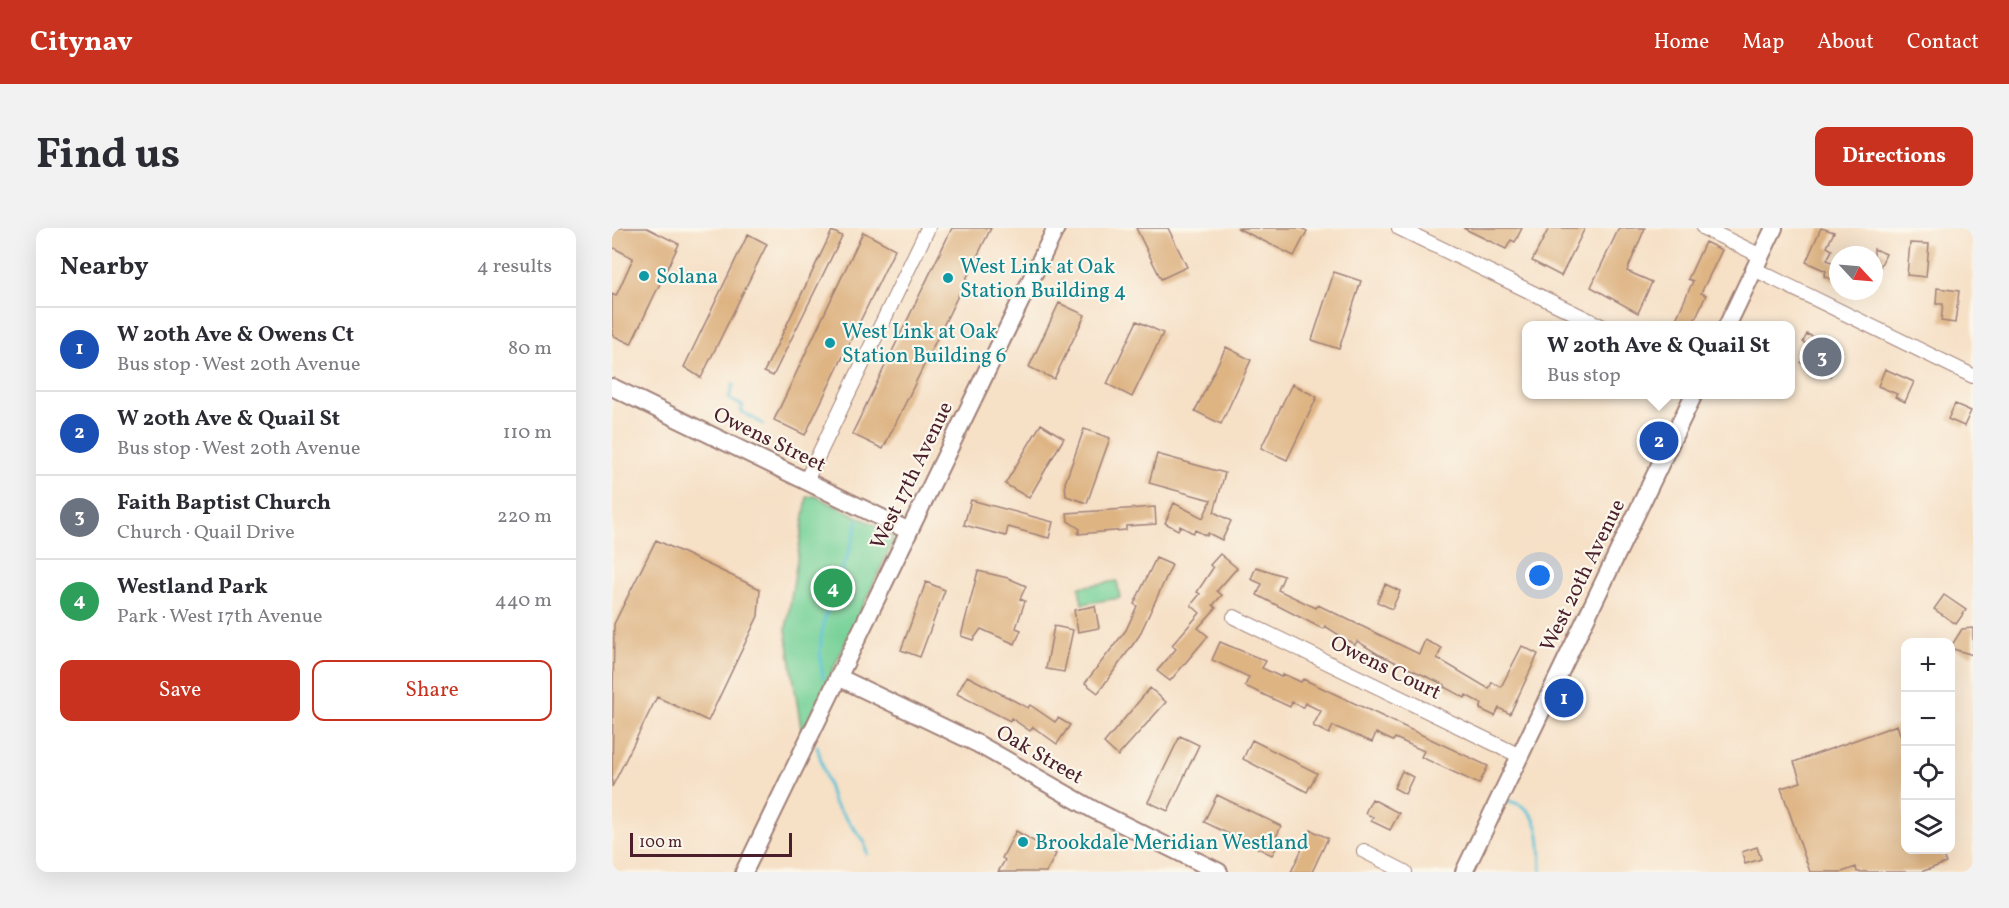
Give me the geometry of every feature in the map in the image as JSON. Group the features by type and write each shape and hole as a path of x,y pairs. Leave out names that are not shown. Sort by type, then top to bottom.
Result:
{"street":[{"path":"806,481 928,228"},
{"name":"West 17th Avenue","path":"744,872 1056,228"},
{"path":"1399,228 1415,231 1591,321"},
{"path":"1704,228 1757,262 1973,376"},
{"path":"1729,321 1774,228"},
{"name":"Owens Street","path":"612,387 909,531"},
{"name":"West 20th Avenue","path":"1464,872 1692,399"},
{"name":"Owens Court","path":"1234,617 1520,756"},
{"name":"Oak Street","path":"838,677 962,736 1109,818 1219,872"},
{"path":"1364,851 1405,872"}],"green space":[{"path":"815,496 890,532 894,540 802,735 786,630 807,497"},
{"path":"1117,581 1120,598 1082,604 1079,587"}],"building":[{"name":"Solana","path":"612,228 647,228 679,244 631,344 612,335 612,294 616,296 633,258 612,247"},
{"path":"952,228 991,228 883,449 852,434"},
{"path":"1136,228 1168,228 1187,267 1161,279"},
{"path":"1237,228 1301,228 1307,231 1294,256"},
{"path":"1463,228 1522,228 1515,242 1511,240 1506,249"},
{"path":"1549,228 1585,228 1561,276 1532,261"},
{"path":"1619,228 1645,228 1627,271 1652,282 1638,313 1591,287"},
{"path":"1821,228 1834,232 1827,247 1829,248 1827,260 1829,261 1829,278 1824,276 1826,271 1806,262"},
{"path":"832,231 842,236 773,376 764,372"},
{"name":"West Link at Oak Station Building 6","path":"863,232 895,249 805,435 774,420"},
{"path":"748,234 767,244 701,378 684,367"},
{"path":"1705,242 1722,250 1701,293 1706,295 1694,321 1675,321 1693,281 1688,279"},
{"path":"1910,243 1929,244 1926,277 1907,275"},
{"path":"1334,272 1361,281 1339,349 1312,340"},
{"path":"1937,288 1959,291 1955,323 1941,321 1943,304 1936,304"},
{"path":"1059,303 1085,315 1054,379 1029,367"},
{"path":"1137,321 1163,333 1132,397 1107,384"},
{"path":"1807,334 1842,351 1830,376 1801,363 1810,345 1803,342"},
{"path":"1226,347 1251,360 1221,424 1195,411"},
{"path":"1885,369 1914,382 1905,402 1895,397 1897,394 1878,386"},
{"path":"1292,384 1317,397 1287,460 1261,448"},
{"path":"1955,404 1971,411 1964,426 1948,419"},
{"path":"1041,424 1064,438 1029,498 1005,484"},
{"path":"1084,429 1110,438 1087,503 1066,496 1065,483"},
{"path":"1157,454 1225,473 1214,512 1231,521 1222,540 1208,533 1207,536 1195,530 1193,533 1180,526 1178,530 1165,523 1174,503 1203,518 1211,500 1149,483"},
{"path":"971,500 1053,522 1049,538 1008,527 1006,536 964,525"},
{"path":"1155,507 1156,524 1126,526 1126,530 1078,534 1080,529 1068,521 1067,513"},
{"path":"656,540 760,589 758,616 708,721 657,697 612,787 614,624"},
{"path":"1220,554 1237,568 1217,591 1222,595 1213,605 1216,608 1198,628 1208,636 1170,681 1157,671 1176,649 1172,645 1200,613 1191,605 1200,594 1197,592 1213,568 1210,565"},
{"path":"1156,558 1172,565 1139,636 1098,693 1085,683 1126,630 1137,606 1134,604"},
{"path":"1256,567 1284,576 1278,590 1316,608 1318,605 1419,654 1425,640 1442,648 1437,658 1489,689 1492,682 1501,687 1522,646 1538,654 1510,714 1499,708 1495,716 1480,709 1482,704 1466,695 1465,698 1444,687 1445,685 1378,654 1357,641 1355,645 1325,626 1323,629 1257,595 1262,584 1251,579"},
{"path":"978,571 1008,578 1026,586 1020,599 1025,601 1016,628 1021,630 1015,644 981,629 973,640 961,636"},
{"path":"926,582 945,590 920,657 901,650"},
{"path":"1385,584 1400,591 1392,609 1377,602"},
{"path":"1944,595 1966,610 1956,624 1934,609"},
{"path":"1095,606 1099,628 1078,632 1074,610"},
{"path":"1054,626 1073,630 1064,672 1046,669"},
{"path":"1973,628 1973,655 1955,650 1955,640 1962,629"},
{"path":"1220,642 1266,661 1262,668 1281,677 1283,674 1301,682 1303,679 1488,766 1479,784 1421,757 1424,751 1395,738 1393,741 1376,733 1372,742 1333,726 1329,734 1313,726 1321,711 1305,703 1303,707 1292,702 1290,707 1245,686 1249,677 1212,660"},
{"path":"967,676 1028,708 1030,705 1055,722 1058,718 1070,725 1057,744 1033,727 1030,731 1011,718 1010,721 957,694"},
{"path":"1150,688 1166,702 1118,756 1104,743"},
{"path":"1897,725 1901,737 1901,854 1943,854 1946,863 1921,872 1857,872 1856,867 1842,872 1810,872 1781,788 1801,782 1794,762"},
{"path":"1180,736 1199,745 1168,811 1148,802"},
{"path":"1252,740 1317,773 1307,792 1243,759"},
{"path":"1402,771 1413,777 1405,794 1394,788"},
{"path":"1217,795 1281,826 1273,844 1277,846 1272,855 1204,822"},
{"path":"1372,799 1399,813 1390,830 1371,821 1373,817 1365,813"},
{"path":"1311,830 1328,838 1312,872 1291,872"},
{"name":"Brookdale Meridian Westland","path":"1016,831 1056,854 1046,872 998,872 1005,860 1002,858"},
{"path":"1757,847 1761,859 1745,864 1742,852"}],"waterway":[{"path":"733,385 729,399 743,406 741,411 763,424"},
{"path":"823,677 820,656 825,616 858,520"},
{"path":"817,746 833,802 864,841 867,854"},
{"path":"1509,801 1520,805 1529,812 1534,820 1540,839 1541,872"}],"place":[{"name":"Solana","path":"644,276"},
{"name":"West Link at Oak Station Building 4","path":"948,278"},
{"name":"West Link at Oak Station Building 6","path":"830,343"},
{"name":"Faith Baptist Church","path":"1822,357"},
{"name":"W 20th Ave & Quail St","path":"1659,441"},
{"name":"Westland Park","path":"833,588"},
{"name":"W 20th Ave & Owens Ct","path":"1564,698"},
{"name":"Brookdale Meridian Westland","path":"1023,842"}]}
